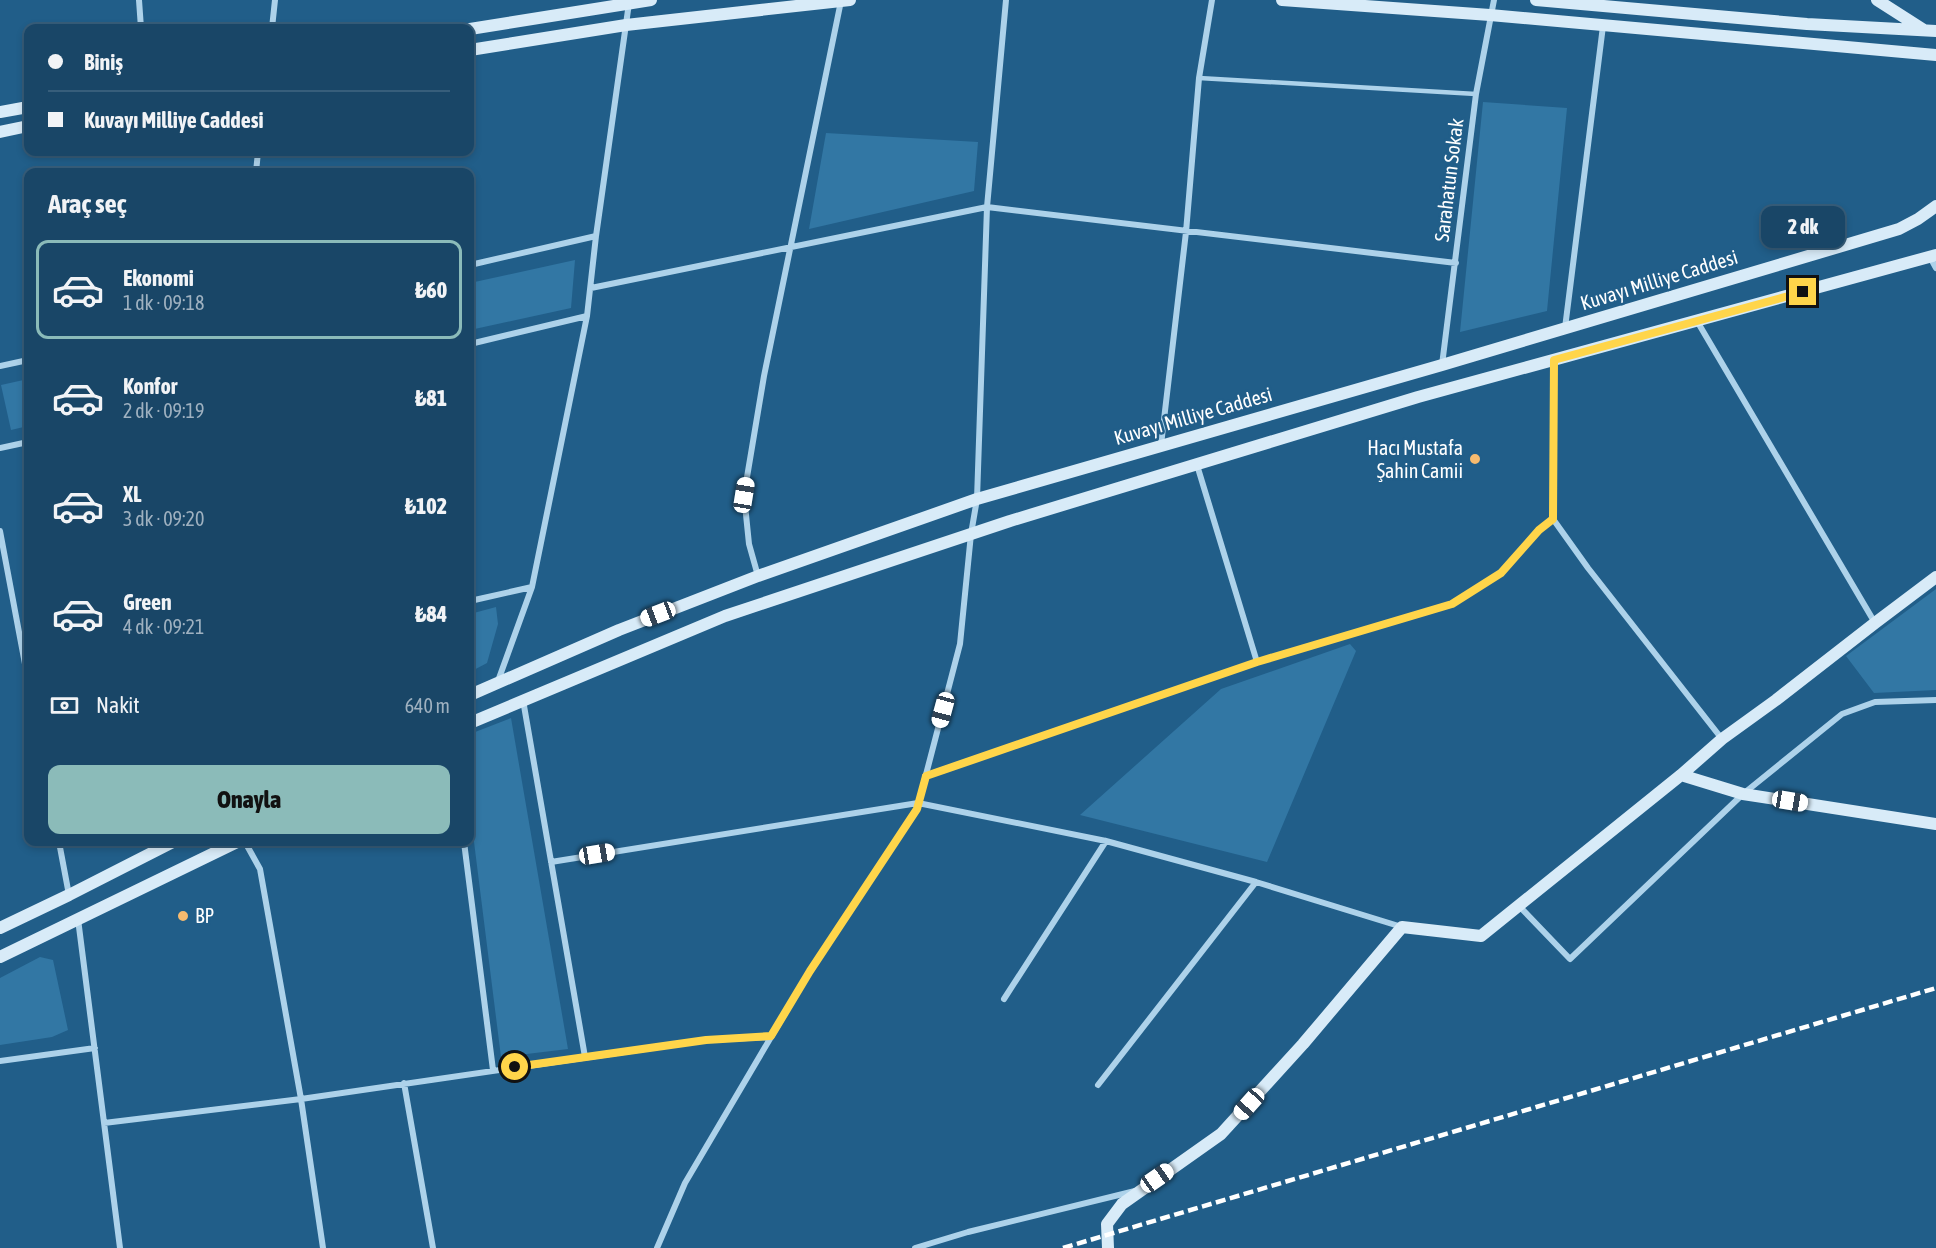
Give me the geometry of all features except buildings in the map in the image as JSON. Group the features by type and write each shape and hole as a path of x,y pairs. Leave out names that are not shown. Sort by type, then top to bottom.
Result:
{"main road":[{"path":"474,28 630,1 651,0"},
{"path":"474,49 626,25 845,0"},
{"path":"1282,0 1490,15 1936,55"},
{"path":"1536,0 1933,34"},
{"path":"1877,0 1933,34"},
{"path":"0,112 24,108"},
{"path":"0,132 24,127"},
{"name":"Kuvayı Milliye Caddesi","path":"474,693 619,630 758,576 977,499 1442,365 1899,229 1936,206"},
{"path":"474,721 725,616 971,534 1418,397 1697,320 1934,260"},
{"path":"1108,1248 1107,1224 1122,1204 1221,1134 1303,1044 1402,927 1482,936 1681,775 1722,739 1936,577"},
{"path":"1681,775 1743,794 1936,824"},
{"path":"0,928 165,846"},
{"path":"0,957 229,846"}],"street":[{"path":"138,0 141,24"},
{"path":"272,24 275,0"},
{"path":"758,576 749,544 744,495 764,376 845,0"},
{"path":"657,1248 685,1183 771,1036 810,971 917,809 960,644 971,534 977,499 987,207 1006,0"},
{"path":"1161,446 1186,232 1199,78 1212,0"},
{"name":"Sarahatun Sokak","path":"1442,365 1476,94 1494,0"},
{"path":"497,683 532,587 587,316 596,236 630,1"},
{"path":"1565,328 1603,26"},
{"path":"591,288 987,207 1456,263"},
{"path":"474,264 596,236"},
{"path":"474,343 587,316"},
{"path":"1697,320 1875,623"},
{"path":"1554,360 1553,519 1588,568 1722,739"},
{"path":"0,366 24,361"},
{"path":"0,448 24,443"},
{"path":"1197,464 1257,662"},
{"path":"926,776 1257,662 1452,604 1501,573 1539,530 1553,519"},
{"path":"0,531 24,659"},
{"path":"474,601 532,587"},
{"path":"523,700 585,1057"},
{"path":"1519,906 1570,959 1743,794 1842,714 1875,702 1936,700"},
{"path":"551,862 918,803 1106,841 1256,882 1402,927"},
{"path":"1004,999 1106,841"},
{"path":"60,846 69,895"},
{"path":"247,846 260,868 301,1099 323,1248"},
{"path":"465,846 493,1070"},
{"path":"1098,1085 1256,882"},
{"path":"78,919 120,1248"},
{"path":"104,1123 301,1099 706,1040 771,1036"},
{"path":"0,1061 95,1048"},
{"path":"404,1083 433,1248"},
{"path":"915,1248 968,1232 1142,1189"}],"lane":[{"path":"1199,78 1476,94"}],"shaded area":[{"path":"1483,102 1567,108 1547,311 1460,332"},
{"path":"826,133 978,142 974,191 809,229"},
{"path":"575,260 571,308 474,329 474,282"},
{"path":"24,380 24,427 11,430 1,385"},
{"path":"1936,589 1936,690 1874,693 1846,656"},
{"path":"496,607 498,624 487,663 474,670 474,613"},
{"path":"1350,644 1356,651 1267,862 1080,815 1221,689"},
{"path":"511,718 568,1049 501,1057 474,842 474,732"},
{"path":"40,957 53,960 68,1030 52,1037 0,1045 0,978"}],"railway":[{"path":"1063,1248 1936,988"}],"place":[{"name":"Hacı Mustafa Şahin Camii","path":"1475,459"},
{"name":"BP","path":"183,916"}],"route":[{"path":"515,1067 706,1040 771,1036 810,971 917,809 926,776 1257,662 1452,604 1501,573 1539,530 1553,519 1554,360 1803,292"}]}
